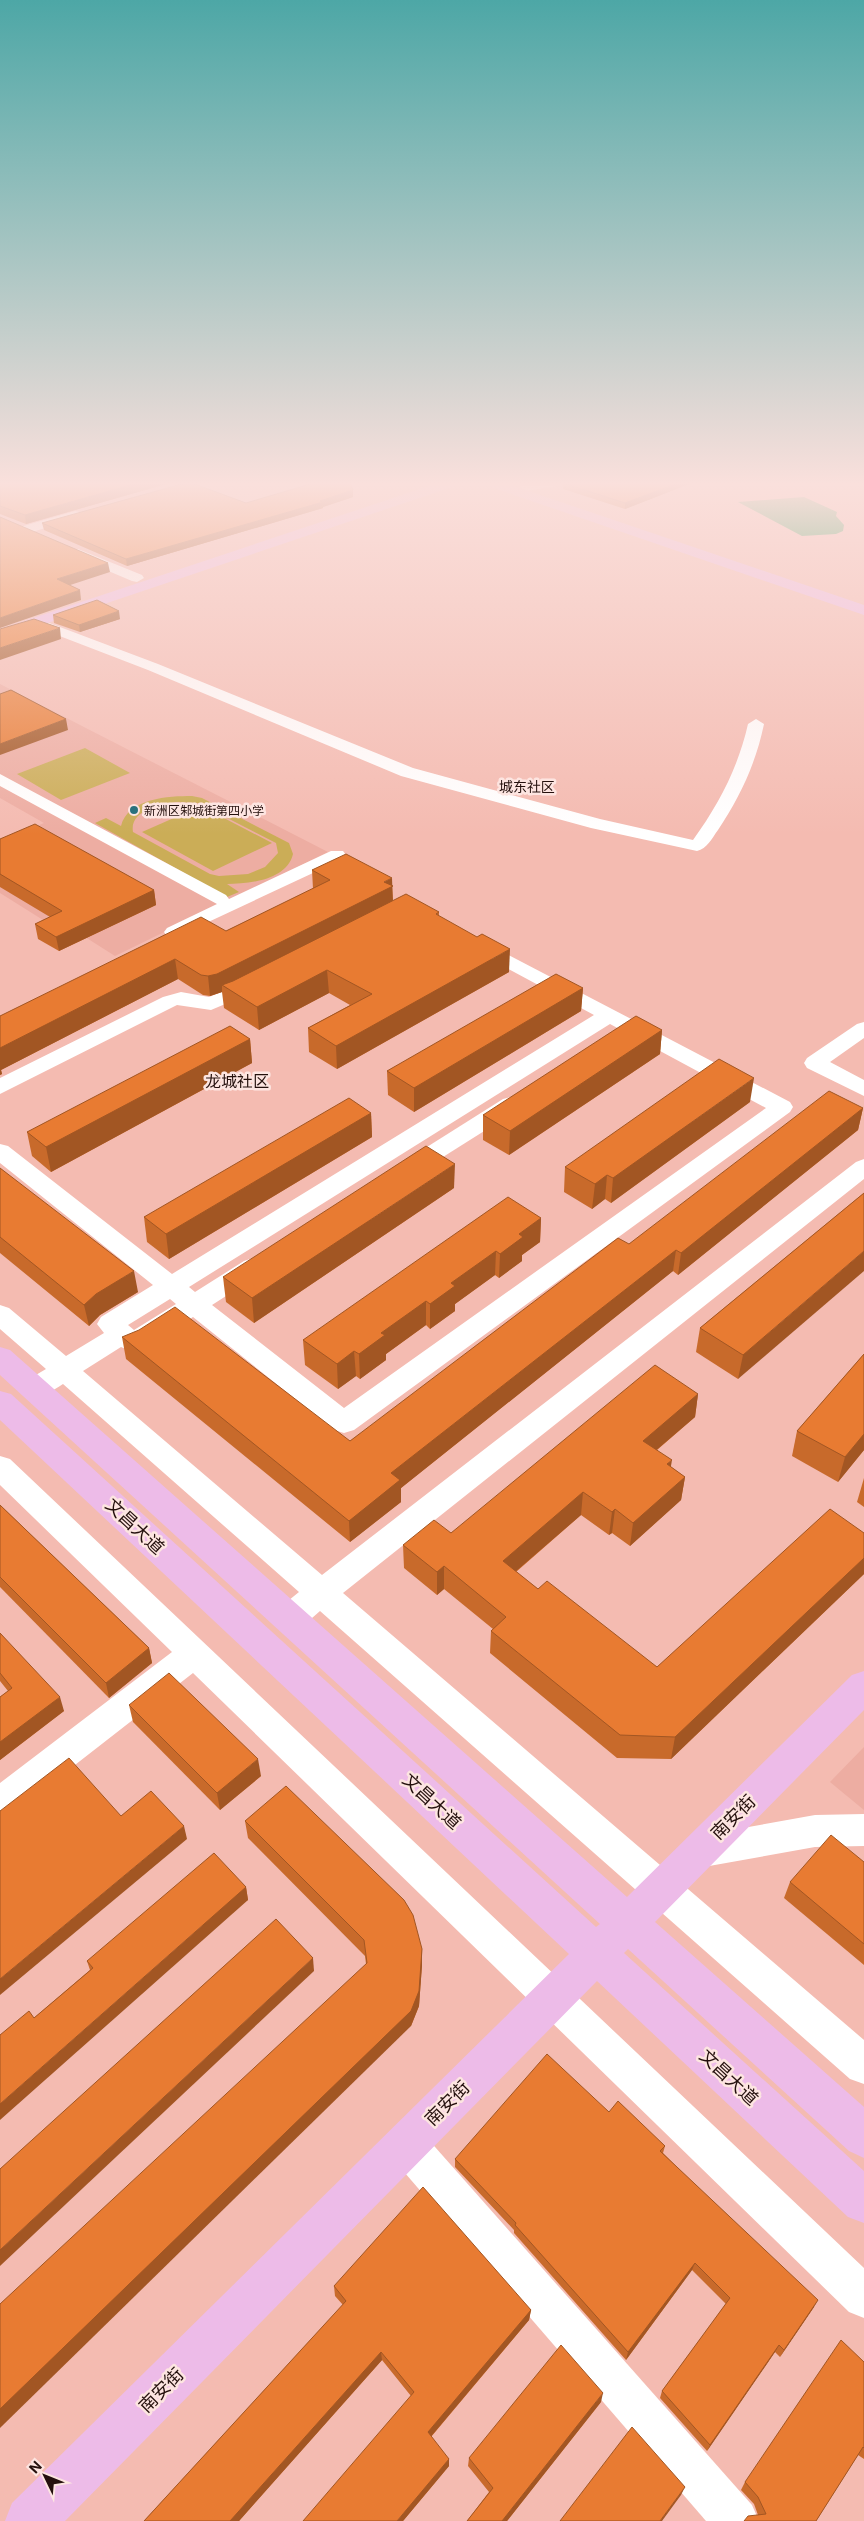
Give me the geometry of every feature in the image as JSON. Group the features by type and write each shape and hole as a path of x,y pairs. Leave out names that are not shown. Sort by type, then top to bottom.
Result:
{"main road":[{"path":"0,624 73,600"},
{"path":"0,634 103,600"},
{"path":"834,600 864,610"},
{"path":"0,1358 864,2136"},
{"name":"文昌大道","path":"0,1402 864,2201"},
{"name":"南安街","path":"30,2521 864,1686"}],"street":[{"path":"36,622 153,666 407,772 597,824 697,846 716,822 740,781 752,748 756,724"},
{"path":"0,779 220,898"},
{"path":"158,940 337,855"},
{"path":"0,1151 344,1423 782,1107 456,934"},
{"path":"0,1087 170,1001 181,998 211,1004 226,999 269,977"},
{"path":"270,1256 133,1343 110,1324 609,1015"},
{"path":"607,1043 632,1027"},
{"path":"864,1028 815,1063 864,1088"},
{"path":"388,1182 531,1091"},
{"path":"289,1618 864,1167"},
{"path":"0,1314 864,2065"},
{"path":"34,1389 122,1334"},
{"path":"0,1467 864,2297"},
{"path":"0,1803 194,1654"},
{"path":"698,1852 815,1831 864,1830"},
{"path":"406,2144 736,2521"}],"shaded area":[{"name":"新洲区邾城街第四小学","path":"0,684 328,852 115,956 52,916 43,920 0,893 0,842 44,823 0,798"},
{"path":"85,748 130,773 61,800 17,774"},
{"path":"183,796 202,798 289,843 293,854 289,863 283,870 266,879 227,884 239,892 227,897 95,823 106,818 121,826 125,817 140,804 150,800","holes":["177,802 198,803 276,843 278,853 265,867 248,874 219,876 210,874 133,832 133,824 141,813 163,804"]},
{"path":"201,806 272,843 213,871 142,832"},
{"path":"864,1747 864,1810 830,1782"}],"building":[{"path":"0,600 52,600 0,618"},
{"path":"97,600 119,611 79,625 53,615"},
{"path":"34,619 60,628 0,648 0,629"},
{"path":"11,690 66,719 0,744 0,694"},
{"path":"35,824 154,890 56,937 35,924 62,911 0,874 0,839"},
{"path":"346,854 392,878 384,882 393,886 217,974 201,975 175,959 0,1048 0,1016 201,917 226,931 330,880 312,870"},
{"path":"406,894 439,912 436,914 477,937 482,934 510,949 336,1046 308,1028 372,994 327,970 257,1007 222,985 233,981"},
{"path":"556,974 583,988 414,1088 387,1071"},
{"path":"636,1016 662,1030 510,1131 483,1115"},
{"path":"230,1026 250,1039 46,1147 27,1132"},
{"path":"719,1059 754,1078 613,1178 607,1175 595,1184 565,1167"},
{"path":"829,1091 863,1108 681,1253 676,1250 391,1473 400,1480 349,1521 122,1337 139,1330 175,1307 350,1441 618,1238 629,1244"},
{"path":"349,1098 371,1113 166,1234 144,1217"},
{"path":"426,1146 455,1164 252,1298 223,1277"},
{"path":"0,1168 134,1271 96,1294 84,1305 0,1237"},
{"path":"864,1193 864,1251 743,1355 700,1328"},
{"path":"508,1197 541,1218 519,1234 523,1237 500,1254 496,1251 451,1283 455,1286 430,1304 426,1301 381,1333 385,1335 359,1354 354,1351 337,1364 303,1340"},
{"path":"864,1354 864,1434 845,1457 797,1431"},
{"path":"655,1365 698,1394 643,1441 672,1460 667,1464 685,1477 633,1523 615,1509 612,1512 583,1492 503,1561 538,1589 547,1581 657,1667 830,1509 864,1533 864,1558 675,1737 620,1735 491,1631 506,1617 444,1566 437,1572 403,1545 434,1520 451,1533"},
{"path":"0,1505 149,1648 106,1683 0,1577"},
{"path":"0,1633 60,1697 0,1742 0,1697 12,1688 0,1673"},
{"path":"169,1673 258,1759 217,1793 129,1705"},
{"path":"69,1758 121,1816 151,1791 184,1826 0,1979 0,1811"},
{"path":"286,1786 404,1900 413,1915 422,1949 419,1991 411,2011 0,2409 0,2304 367,1963 364,1940 245,1821"},
{"path":"831,1835 864,1862 864,1944 790,1882"},
{"path":"214,1853 246,1887 0,2104 0,2035 29,2011 34,2018 93,1968 87,1961"},
{"path":"276,1919 313,1958 0,2250 0,2169"},
{"path":"547,2054 609,2112 618,2101 665,2146 660,2151 818,2300 784,2350 779,2345 710,2445 662,2391 730,2298 695,2263 628,2352 515,2225 516,2223 455,2159"},
{"path":"423,2187 531,2310 428,2432 449,2459 397,2521 303,2521 414,2392 381,2352 230,2521 144,2521 346,2301 334,2286"},
{"path":"841,2340 864,2362 864,2448 816,2521 744,2521 748,2516 766,2514 758,2497 745,2482"},
{"path":"561,2345 603,2393 502,2521 467,2521 493,2488 469,2458"},
{"path":"632,2427 685,2487 660,2521 560,2521"}],"place":[{"name":"新洲区邾城街第四小学","path":"134,810"}],"district":[{"name":"城东社区","path":"527,786"},
{"name":"龙城社区","path":"237,1081"}]}
